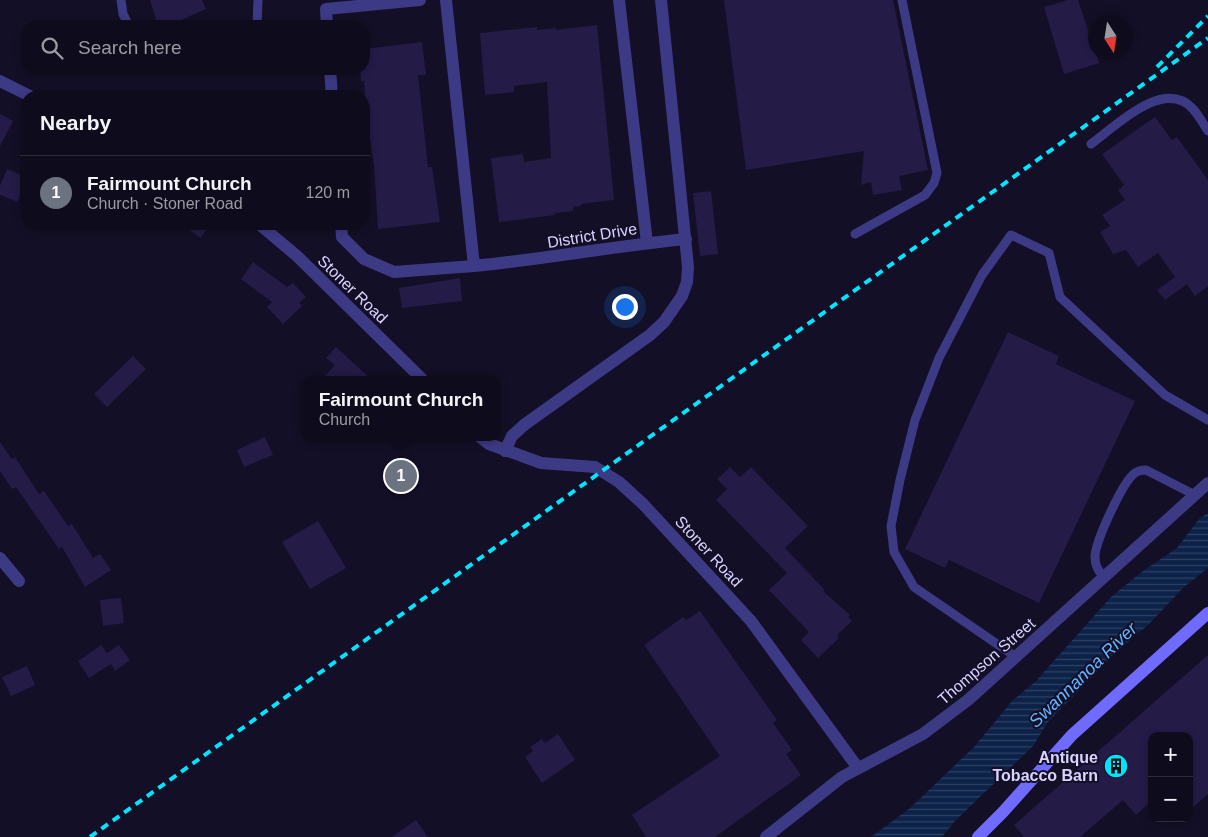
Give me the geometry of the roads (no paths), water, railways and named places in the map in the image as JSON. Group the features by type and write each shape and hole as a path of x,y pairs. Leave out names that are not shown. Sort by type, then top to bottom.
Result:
{"main road":[{"path":"978,837 1003,812 1072,734 1208,613"}],"street":[{"path":"326,20 324,4 420,0"},
{"path":"446,0 474,266"},
{"path":"619,0 647,242"},
{"path":"505,451 512,436 524,425 650,335 664,322 678,303 687,282 686,239 661,0"},
{"path":"330,75 332,90"},
{"path":"0,81 20,91"},
{"name":"Stoner Road","path":"266,230 297,256 420,376"},
{"name":"District Drive","path":"341,230 342,237 364,259 394,272 550,258 596,249 686,239"},
{"name":"Stoner Road","path":"485,441 505,451 542,463 595,467 619,482 751,620 858,768"},
{"name":"Thompson Street","path":"766,837 823,790 858,768 924,734 968,700 1208,483"},
{"path":"0,558 19,581"}],"lane":[{"path":"121,0 126,20"},
{"path":"257,20 258,0"},
{"path":"856,234 925,195 934,183 937,173 902,0"},
{"path":"1091,144 1150,101 1173,97 1192,108 1208,131"},
{"path":"1016,657 914,586 894,552 892,526 900,480 915,420 939,358 982,275 1011,235 1049,253 1060,298 1165,396 1208,420"},
{"path":"1104,578 1096,568 1097,544 1107,519 1129,478 1135,473 1146,470 1195,495"}],"water":[{"name":"Swannanoa River","path":"1208,513 1208,568 1184,587 1149,624 1113,655 1047,723 1034,745 955,821 942,837 871,837 909,809 974,747 1013,700 1035,682 1111,597 1143,571 1177,548 1199,519"}],"railway":[{"path":"1157,67 1208,16"},
{"path":"90,837 1208,38"}],"place":[{"name":"Fairmount Church","path":"401,476"},
{"name":"Antique Tobacco Barn","path":"1116,766"}]}
